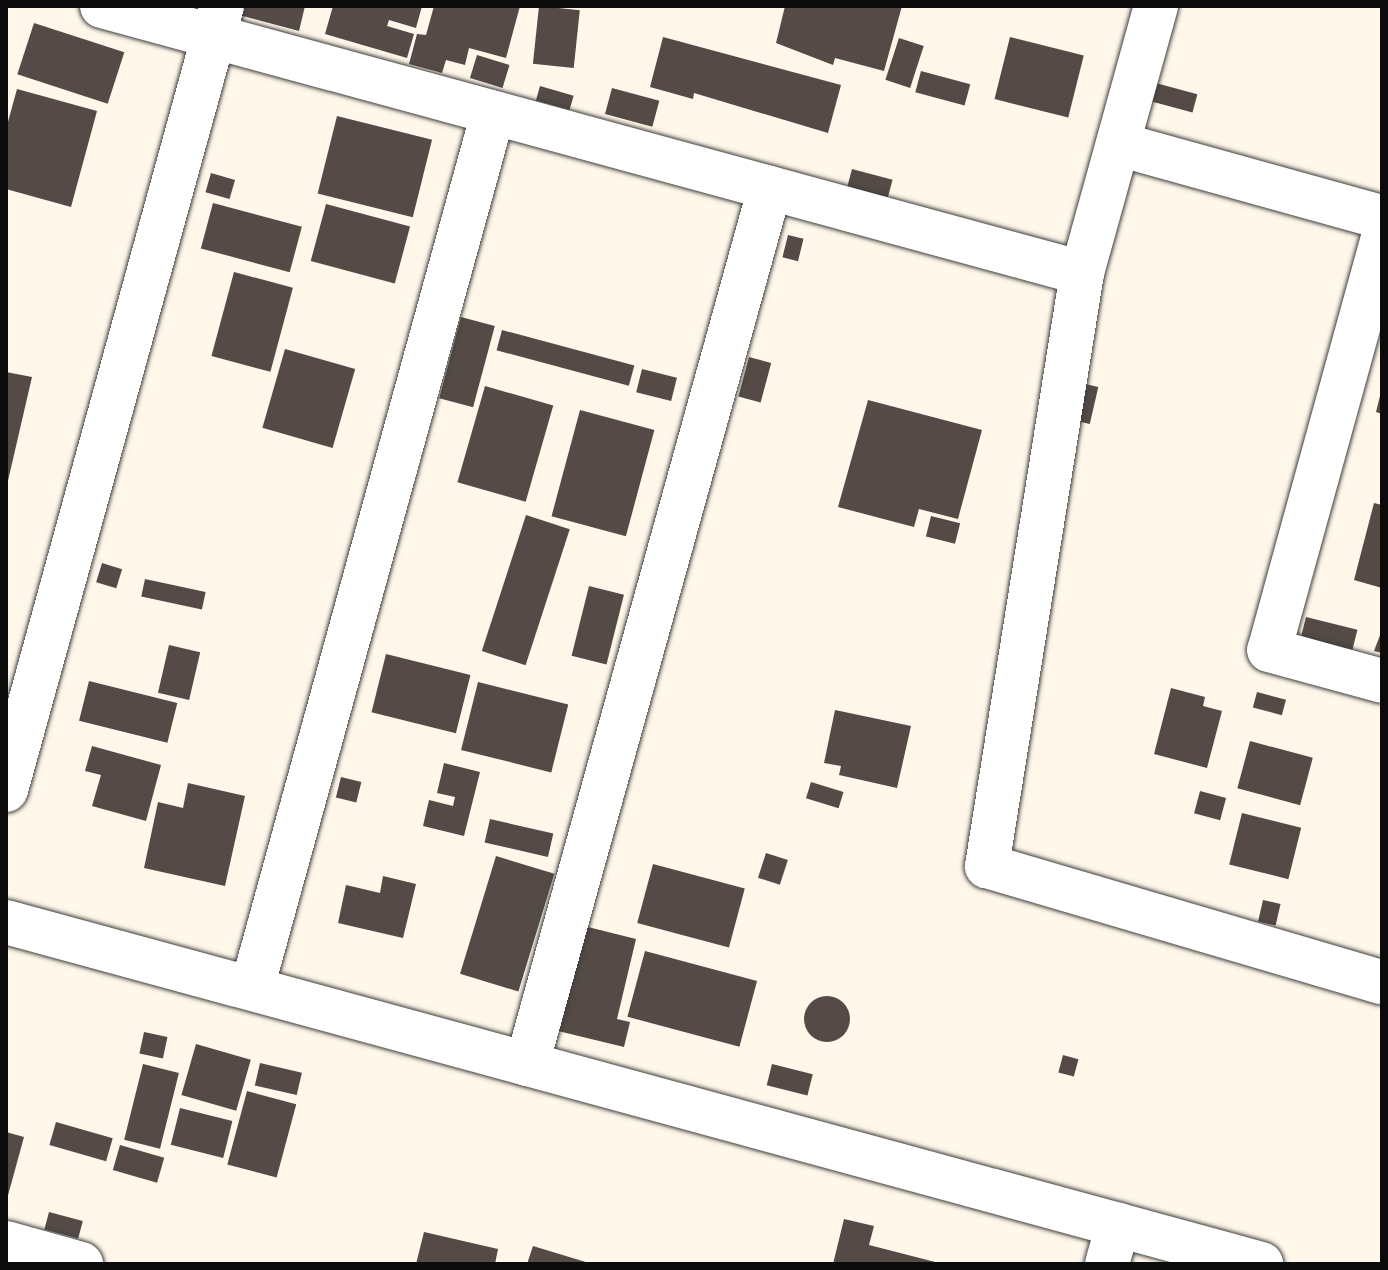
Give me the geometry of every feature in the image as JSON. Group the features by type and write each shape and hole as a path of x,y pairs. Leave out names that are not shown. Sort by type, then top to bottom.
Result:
{"street":[{"path":"102,6 218,21 493,113 1082,273"},
{"path":"1156,6 1082,273 987,866 1382,982"},
{"path":"6,790 218,21"},
{"path":"252,988 493,113"},
{"path":"1118,144 1382,217"},
{"path":"527,1064 770,188"},
{"path":"1382,241 1269,650 1382,681"},
{"path":"6,922 527,1064 1112,1244 1261,1264"},
{"path":"6,1243 81,1264"}],"building":[{"path":"241,6 305,6 299,31 239,15"},
{"path":"333,6 422,6 416,28 389,20 387,26 414,34 407,58 325,34"},
{"path":"434,6 520,6 506,58 469,48 465,65 446,60 442,73 409,64 417,34 426,35"},
{"path":"539,6 580,10 574,68 533,64"},
{"path":"785,6 902,6 884,71 835,58 833,65 776,43"},
{"path":"34,23 124,52 108,104 17,74"},
{"path":"663,37 841,85 828,133 694,93 693,99 650,87"},
{"path":"1010,37 1084,55 1068,117 995,99"},
{"path":"899,38 924,46 910,88 885,80"},
{"path":"477,55 510,65 502,88 470,78"},
{"path":"921,71 970,84 965,105 915,92"},
{"path":"1152,82 1197,94 1192,113 1147,100"},
{"path":"540,86 574,96 570,110 536,100"},
{"path":"612,88 659,101 652,127 605,114"},
{"path":"17,89 97,111 71,207 6,189 6,129"},
{"path":"337,116 432,140 413,217 318,194"},
{"path":"852,169 893,180 888,197 847,186"},
{"path":"211,173 235,180 230,199 205,192"},
{"path":"213,203 302,227 290,272 201,248"},
{"path":"326,204 410,227 395,284 311,261"},
{"path":"788,235 804,239 798,261 782,257"},
{"path":"234,272 293,288 270,372 211,356"},
{"path":"461,317 495,326 473,407 439,398"},
{"path":"502,330 634,365 629,386 497,350"},
{"path":"285,349 355,369 333,448 262,428"},
{"path":"749,357 771,363 761,403 738,397"},
{"path":"642,369 677,378 671,401 636,392"},
{"path":"6,372 32,377 7,485 6,485"},
{"path":"1072,381 1098,387 1090,424 1063,418"},
{"path":"485,386 553,406 526,502 457,482"},
{"path":"1382,392 1382,414 1376,412"},
{"path":"868,400 982,430 958,519 919,509 914,527 838,507"},
{"path":"580,410 654,430 626,536 552,516"},
{"path":"1374,503 1382,505 1382,588 1354,580"},
{"path":"526,515 570,529 526,665 482,651"},
{"path":"931,516 960,523 955,544 926,536"},
{"path":"102,563 122,569 116,588 96,582"},
{"path":"145,579 206,592 202,609 141,597"},
{"path":"589,586 624,595 607,665 572,656"},
{"path":"1306,617 1357,630 1352,650 1301,637"},
{"path":"1382,630 1382,653 1374,651"},
{"path":"169,645 200,652 189,700 158,693"},
{"path":"386,654 470,675 456,733 371,712"},
{"path":"89,681 177,703 167,743 79,721"},
{"path":"478,682 568,704 551,772 461,750"},
{"path":"1171,688 1205,697 1203,706 1222,711 1207,768 1154,754"},
{"path":"1257,692 1286,700 1282,715 1253,707"},
{"path":"835,710 911,726 897,788 839,775 841,766 824,763"},
{"path":"1250,741 1313,758 1300,805 1237,788"},
{"path":"92,746 161,765 146,821 92,806 101,775 85,771"},
{"path":"444,763 480,772 464,836 423,826 429,800 453,806 455,797 437,793"},
{"path":"341,777 361,782 356,802 336,797"},
{"path":"811,782 844,792 839,808 806,798"},
{"path":"188,783 245,796 225,886 144,868 158,802 183,808"},
{"path":"1200,791 1226,798 1220,820 1194,813"},
{"path":"1242,813 1301,828 1288,879 1229,864"},
{"path":"490,819 553,834 548,857 485,842"},
{"path":"766,853 788,860 780,885 758,878"},
{"path":"496,856 554,874 518,991 460,974"},
{"path":"653,864 745,889 729,948 637,923"},
{"path":"383,876 416,884 403,938 338,923 346,885 380,893"},
{"path":"1263,900 1281,904 1276,925 1258,921"},
{"path":"584,926 636,939 617,1019 630,1022 624,1047 558,1031"},
{"path":"645,951 757,981 739,1047 627,1017"},
{"path":"827,996 843,1003 850,1019 843,1035 827,1042 811,1035 804,1019 811,1003"},
{"path":"144,1032 167,1037 163,1059 139,1054"},
{"path":"196,1044 251,1060 236,1111 181,1095"},
{"path":"1063,1055 1078,1059 1074,1077 1058,1072"},
{"path":"260,1063 302,1073 297,1095 255,1085"},
{"path":"143,1064 179,1073 160,1149 124,1140"},
{"path":"772,1064 813,1074 807,1096 767,1085"},
{"path":"247,1091 296,1104 277,1178 227,1164"},
{"path":"180,1108 232,1121 223,1158 171,1145"},
{"path":"56,1122 113,1138 106,1161 49,1145"},
{"path":"6,1132 24,1137 7,1199 6,1199"},
{"path":"120,1145 164,1158 157,1183 113,1170"},
{"path":"49,1212 83,1221 78,1238 44,1229"},
{"path":"844,1219 874,1226 869,1245 943,1264 833,1264"},
{"path":"424,1232 498,1249 495,1264 416,1264"},
{"path":"533,1246 589,1263 589,1264 527,1264"}]}
